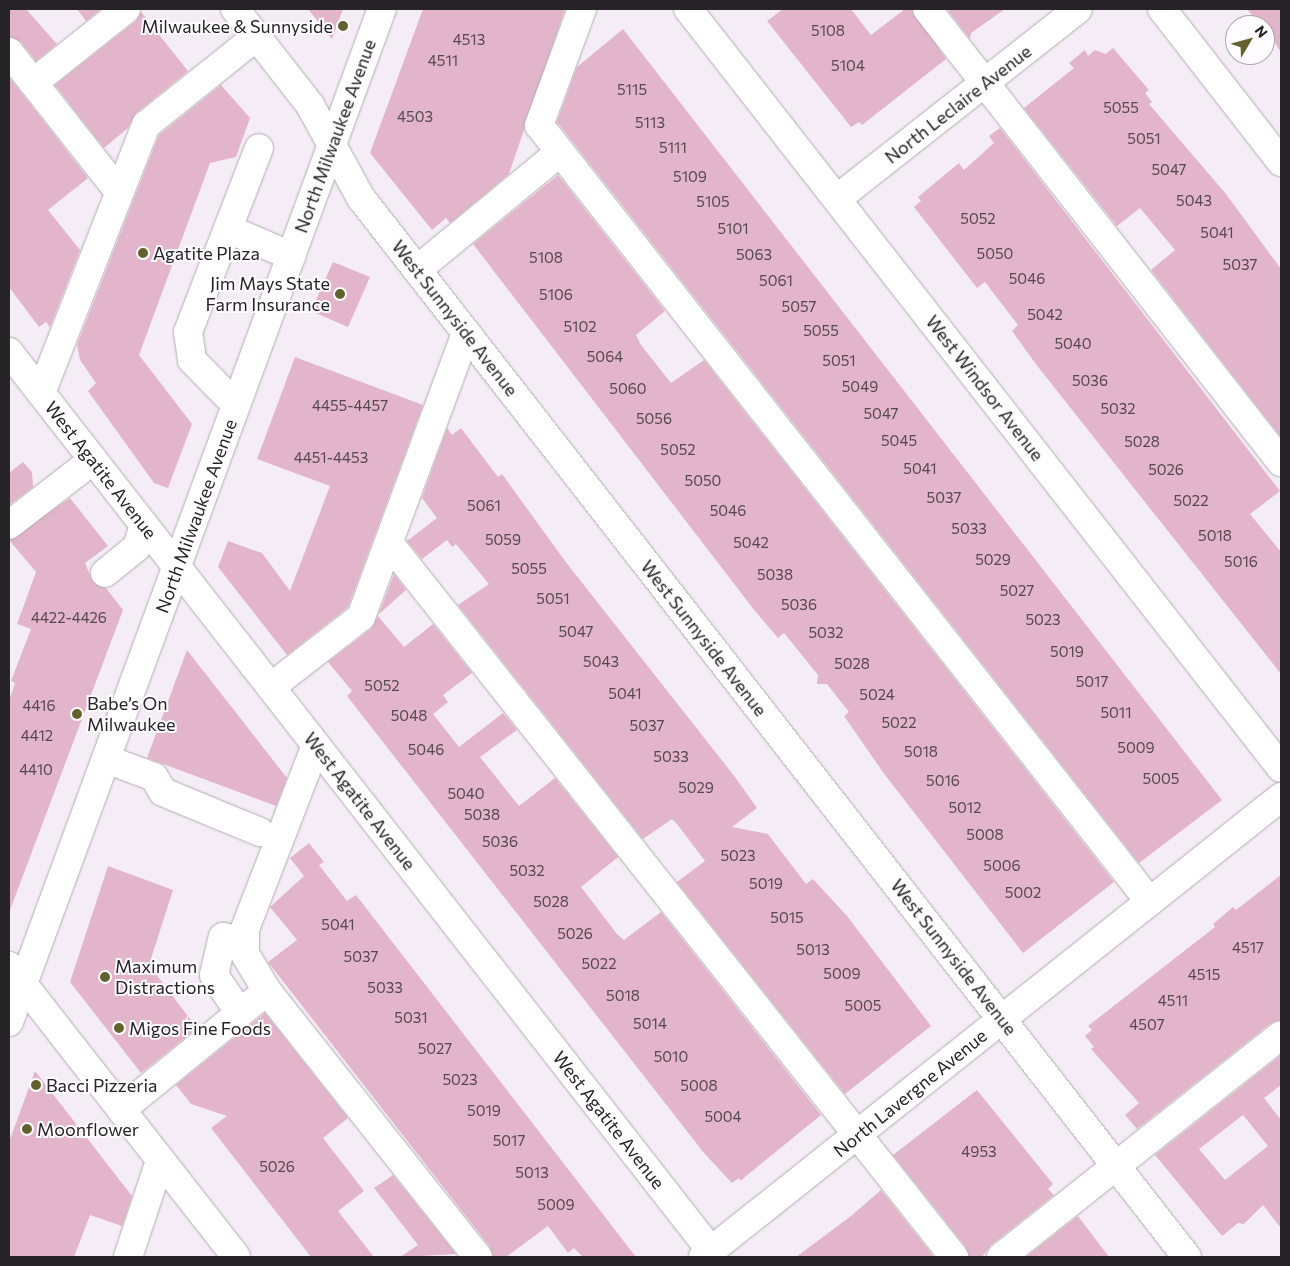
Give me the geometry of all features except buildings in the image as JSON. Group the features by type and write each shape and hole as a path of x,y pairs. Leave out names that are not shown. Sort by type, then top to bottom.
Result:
{"street":[{"path":"33,83 126,9"},
{"name":"West Sunnyside Avenue","path":"235,9 310,105 361,198 1187,1257"},
{"name":"North Milwaukee Avenue","path":"9,1022 16,975 106,759 382,9"},
{"path":"582,9 539,125 1150,902"},
{"name":"West Windsor Avenue","path":"688,9 838,198 1281,768"},
{"path":"927,9 1281,462"},
{"name":"North Leclaire Avenue","path":"838,198 1078,9"},
{"path":"1162,9 1281,162"},
{"path":"41,393 146,125 257,36"},
{"path":"9,52 119,192"},
{"path":"236,405 192,360 188,332 259,148"},
{"path":"417,270 560,152"},
{"path":"228,229 291,256"},
{"path":"271,687 361,617 466,333"},
{"name":"West Agatite Avenue","path":"9,352 176,569 316,745 707,1254"},
{"path":"9,525 93,460"},
{"path":"105,573 137,547 144,525"},
{"path":"388,542 954,1257"},
{"path":"316,745 244,942 250,969 478,1257"},
{"path":"106,759 154,778 163,792 260,832"},
{"name":"North Lavergne Avenue","path":"707,1254 1281,797"},
{"path":"240,1013 214,975 223,937 244,942"},
{"path":"16,975 236,1257"},
{"path":"120,1110 267,991"},
{"path":"1001,1257 1281,1035"},
{"path":"128,1257 160,1161"}],"place":[{"name":"Milwaukee & Sunnyside","path":"343,26"},
{"name":"Agatite Plaza","path":"143,253"},
{"name":"Jim Mays State Farm Insurance","path":"340,294"},
{"name":"Babe’s On Milwaukee","path":"77,714"},
{"name":"Maximum Distractions","path":"105,977"},
{"name":"Migos Fine Foods","path":"119,1028"},
{"name":"Bacci Pizzeria","path":"36,1085"},
{"name":"Moonflower","path":"27,1129"}]}
